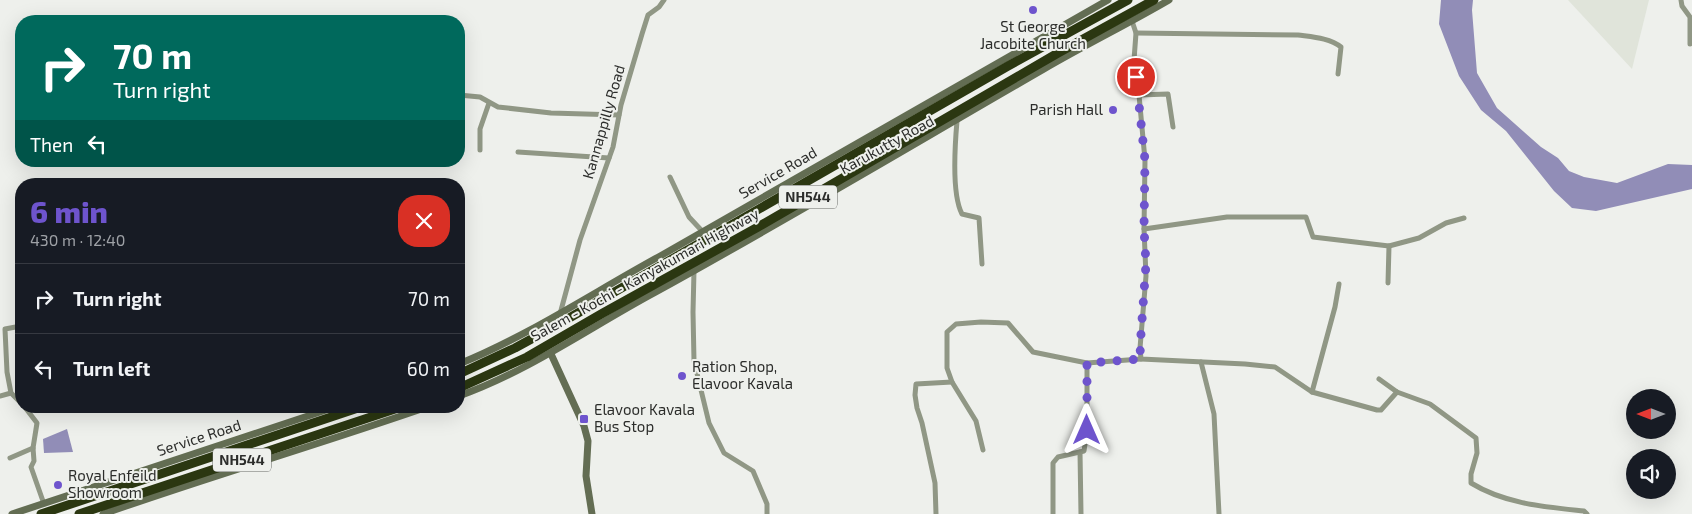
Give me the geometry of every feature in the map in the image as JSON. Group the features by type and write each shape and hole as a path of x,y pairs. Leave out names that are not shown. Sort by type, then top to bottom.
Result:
{"highway":[{"name":"Salem - Kochi - Kanyakumari Highway","path":"465,371 515,348 557,325 1008,66 1128,0"},
{"name":"Salem - Kochi - Kanyakumari Highway","path":"465,385 550,349 636,294 758,227 1058,53 1154,0"},
{"path":"557,325 560,314"},
{"name":"NH544","path":"41,514 343,413"},
{"name":"NH544","path":"79,514 383,413"}],"street":[{"name":"Kannappilly Road","path":"560,314 580,240 609,158 619,114 648,15 659,7 664,0"},
{"name":"Service Road","path":"465,361 560,314 1108,0"},
{"name":"Karukutty Road","path":"465,393 502,378 550,349 694,271 1169,0"},
{"path":"1681,0 1682,6 1690,17 1690,44"},
{"path":"1132,21 1136,33 1134,60 1145,160 1144,228 1146,276 1140,348 1141,359"},
{"path":"1136,33 1298,35 1324,40 1338,44 1341,47 1338,74"},
{"path":"1139,95 1168,94 1173,128"},
{"path":"465,97 480,98 498,107 551,113 619,114"},
{"path":"480,150 480,129 488,103"},
{"path":"957,121 954,154 958,198 962,214 979,218 982,264"},
{"path":"518,152 609,158"},
{"path":"670,177 689,217 703,232"},
{"path":"1144,228 1227,217 1306,217 1313,237 1389,246 1419,238 1446,223 1464,218"},
{"path":"1388,283 1389,246"},
{"path":"694,271 694,361 709,423 724,453 753,471 767,504 767,514"},
{"path":"1312,392 1335,307 1339,284"},
{"path":"983,450 976,421 952,382 947,368 947,332 956,324 981,322 1008,323 1033,352 1087,363 1141,359 1275,367 1312,392 1377,410 1381,410 1397,392"},
{"path":"15,327 4,329 7,372 11,393 15,397"},
{"path":"550,349 584,426 588,441 586,476 592,514"},
{"path":"1201,362 1214,414 1219,514"},
{"path":"1053,514 1053,463 1058,457 1084,450 1087,430 1087,363"},
{"path":"1379,379 1397,392 1430,404 1476,438 1477,453 1471,474 1471,483 1481,489 1530,505 1584,511 1587,514"},
{"path":"936,514 935,483 917,408 916,384 952,382"},
{"path":"0,396 11,393"},
{"path":"29,413 37,423 32,467 44,504"},
{"name":"Service Road","path":"12,514 317,413"},
{"path":"102,514 212,477 308,448 410,413"},
{"path":"10,458 33,448"},
{"path":"1080,452 1081,514"}],"shaded area":[{"path":"1441,0 1473,0 1472,10 1477,73 1497,108 1541,147 1558,158 1569,171 1584,177 1617,183 1668,164 1692,165 1692,189 1596,211 1572,208 1554,191 1506,131 1481,110 1459,76 1439,24"},
{"path":"1568,0 1649,0 1632,69"},
{"path":"67,429 73,452 44,453 43,439"}],"place":[{"name":"St George Jacobite Church","path":"1033,10"},
{"name":"Parish Hall","path":"1113,110"},
{"name":"Ration Shop, Elavoor Kavala","path":"682,376"},
{"name":"Elavoor Kavala Bus Stop","path":"584,419"},
{"name":"Royal Enfeild Showroom","path":"58,485"}],"route":[{"path":"1087,430 1087,363 1141,359 1140,348 1146,276 1144,228 1145,160 1136,77"}]}
